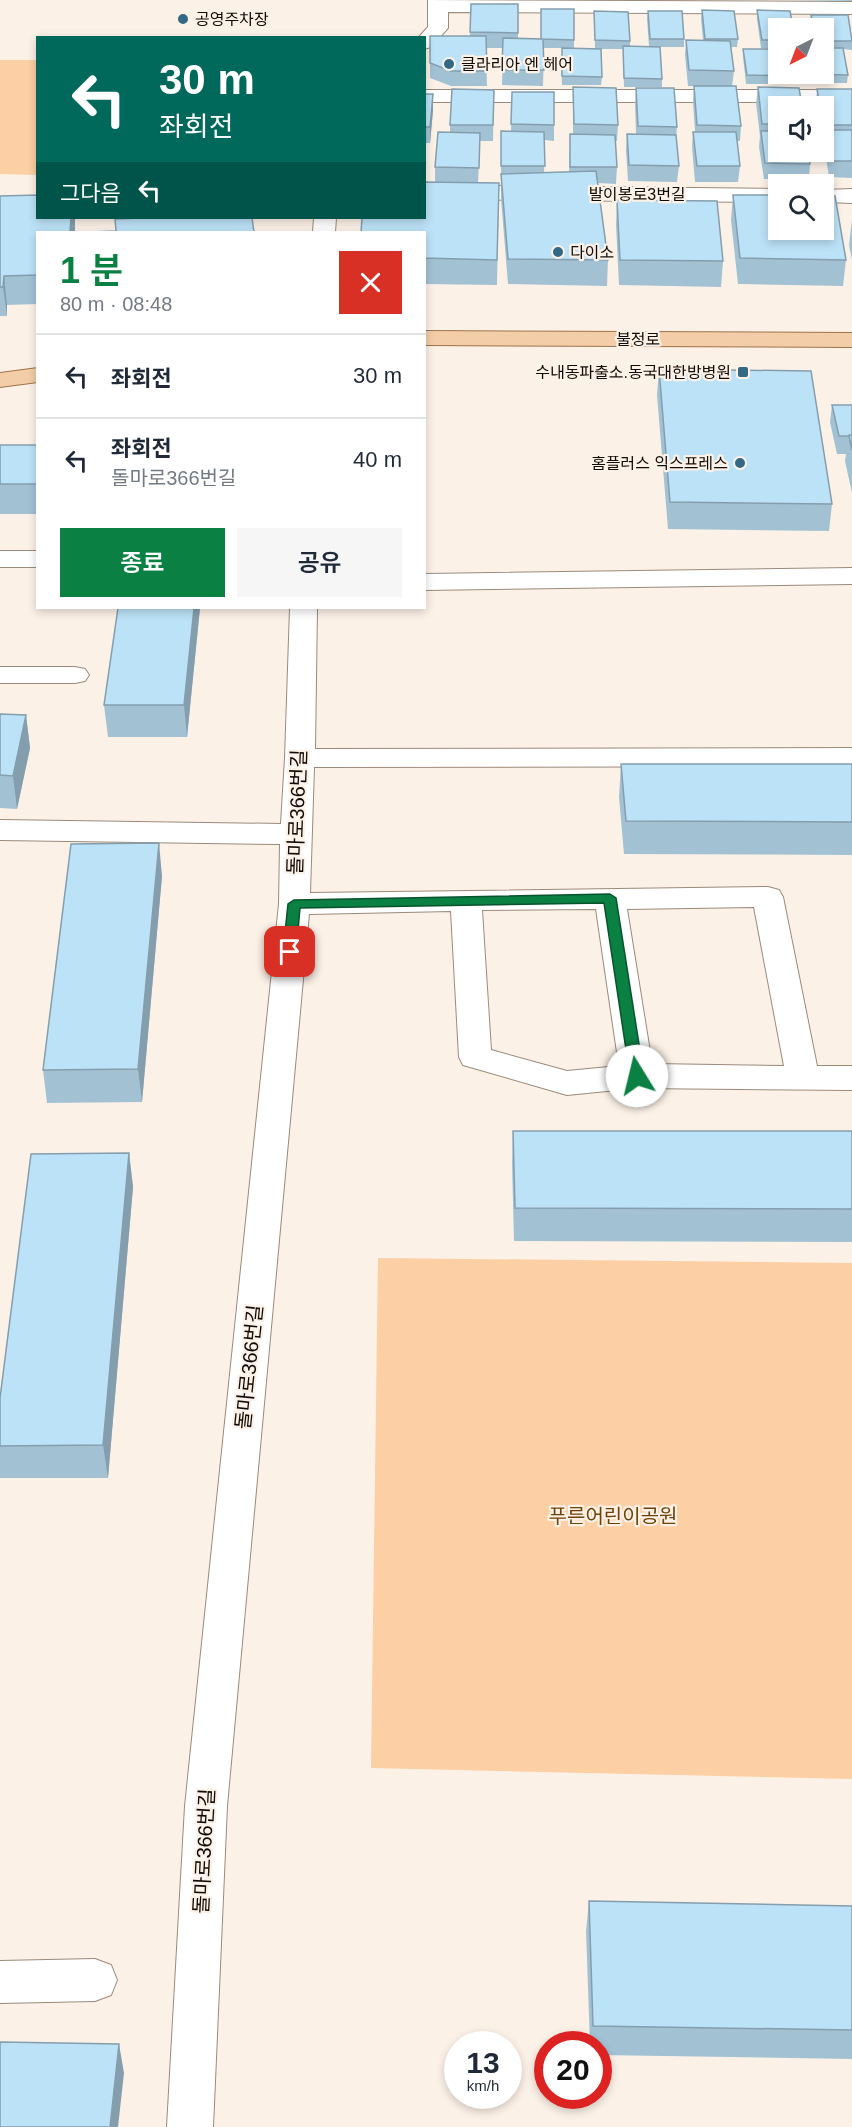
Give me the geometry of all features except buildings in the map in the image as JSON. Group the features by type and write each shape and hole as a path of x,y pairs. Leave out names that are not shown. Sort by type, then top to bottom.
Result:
{"main road":[{"name":"불정로","path":"426,338 852,340"},
{"path":"0,380 36,375"}],"street":[{"path":"426,41 438,28 438,3 852,8"},
{"path":"426,96 852,96"},
{"name":"발이봉로3번길","path":"426,192 768,195"},
{"path":"834,196 852,196"},
{"path":"0,559 36,559"},
{"path":"426,582 852,576"},
{"name":"돌마로366번길","path":"190,2127 206,1806 294,904 294,834 300,758 303,609"},
{"path":"0,675 75,675"},
{"path":"300,758 852,757"},
{"path":"0,830 294,834"},
{"path":"294,904 768,897 803,1078"},
{"path":"610,898 637,1076"},
{"path":"466,900 475,1057 567,1083 637,1076 852,1078"},
{"path":"0,1982 94,1980"}],"green space":[{"path":"0,60 36,60 36,175 0,174"},
{"name":"푸른어린이공원","path":"378,1258 852,1263 852,1779 371,1768"}],"place":[{"name":"공영주차장","path":"183,19"},
{"name":"클라리아 엔 헤어","path":"449,64"},
{"name":"다이소","path":"558,252"},
{"name":"수내동파출소.동국대한방병원","path":"743,372"},
{"name":"홈플러스 익스프레스","path":"740,463"}],"route":[{"path":"290,952 294,904 610,898 637,1076"}]}
